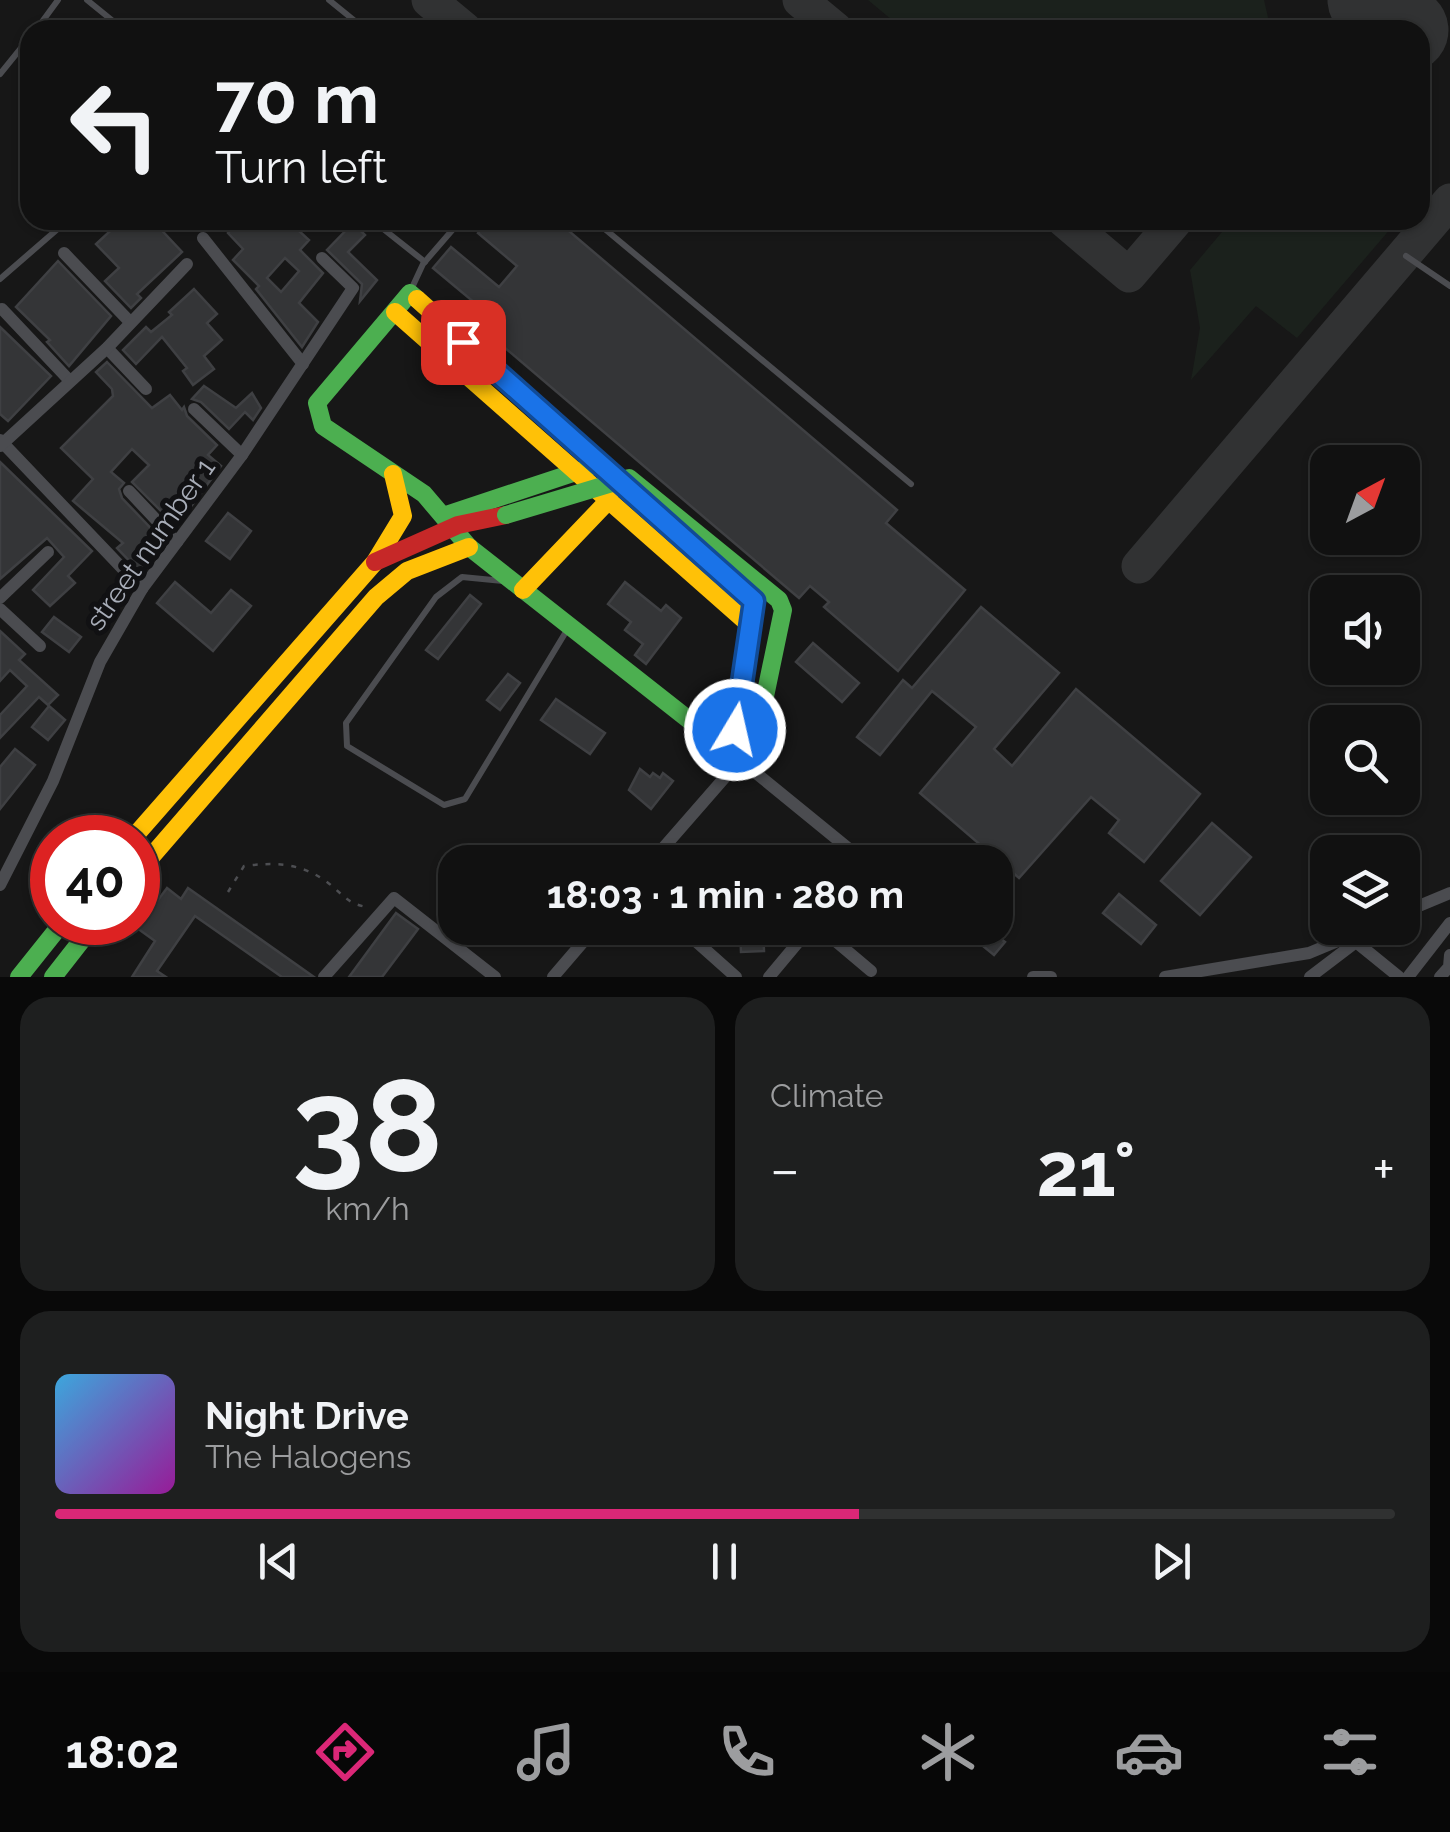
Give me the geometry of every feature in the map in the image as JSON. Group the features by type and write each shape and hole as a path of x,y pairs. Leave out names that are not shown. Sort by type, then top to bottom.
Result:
{"street":[{"path":"204,238 302,364"},
{"path":"64,252 130,322"},
{"name":"street number 1","path":"0,884 53,781 100,662 142,589 242,456 354,288 322,258"},
{"path":"142,589 1,443 107,348 187,264"},
{"path":"724,745 736,725 754,601 596,464 410,292 316,409 323,426 393,472 452,520 469,547 506,578 724,745 843,845"},
{"path":"2,309 70,381"},
{"path":"394,312 580,470"},
{"path":"107,348 146,389"},
{"path":"194,409 242,456"},
{"path":"375,562 452,520 580,470 589,468 599,473 611,493 609,500 523,590"},
{"path":"153,815 290,654 375,562 403,516 393,472"},
{"path":"452,520 506,515 630,478 779,600 782,610 758,730 740,760 666,845"},
{"path":"128,491 177,542"},
{"path":"609,500 751,626"},
{"path":"160,846 376,597 408,571 469,547"},
{"path":"0,598 48,552"},
{"path":"358,581 376,597"},
{"path":"0,608 40,646"},
{"path":"290,654 310,669"},
{"path":"1420,906 1450,893"},
{"path":"318,975 394,898 496,977"},
{"path":"1408,977 1450,923"},
{"path":"20,977 45,945"},
{"path":"52,977 78,945"},
{"path":"562,974 583,945"},
{"path":"700,945 736,977"},
{"path":"769,977 796,945"},
{"path":"840,945 870,971"},
{"path":"1165,977 1309,953 1334,945"},
{"path":"1310,977 1348,945"},
{"path":"1362,945 1384,972 1399,977"},
{"path":"1440,977 1449,968 1450,955"},
{"path":"1033,977 1051,977"}],"lane":[{"path":"87,0 112,20"},
{"path":"330,0 354,20"},
{"path":"0,74 20,49"},
{"path":"0,279 56,230"},
{"path":"385,230 425,262"},
{"path":"410,292 425,262 452,230"},
{"path":"606,230 911,484"},
{"path":"1406,256 1450,286"},
{"path":"506,578 501,582 462,577 436,597 346,723 347,746 444,805 465,799 570,624"}],"path":[{"path":"228,892 244,866 276,862 302,867 324,879 351,905 384,909"}],"shaded area":[{"path":"868,0 1264,0 1269,20 892,20"},
{"path":"1224,230 1389,230 1297,338 1256,306 1191,380 1200,328 1190,270"}],"building":[{"path":"111,230 161,230 182,252 137,294 141,298 131,308 105,281 119,268 96,244"},
{"path":"231,230 298,230 309,240 300,250 323,273 299,303 318,322 302,347 256,289 259,286 233,260 243,249 228,233","holes":["285,258 299,271 281,292 267,278"]},
{"path":"346,230 360,230 365,235 348,252 377,280 360,301 362,284 327,250"},
{"path":"568,230 897,510 886,523 965,590 898,671 824,607 829,602 810,586 799,598 471,319 481,308 433,268 451,247 499,287 517,266 478,233"},
{"path":"58,261 111,316 69,366 47,342 50,340 16,307"},
{"path":"194,289 217,314 207,323 222,340 204,356 214,369 193,385 183,371 187,368 162,337 136,364 123,350 146,327 151,332 172,315 169,312"},
{"path":"0,327 51,376 8,421 0,414"},
{"path":"107,362 152,408 170,395 182,410 184,407 187,416 217,445 208,455 221,466 192,505 190,502 172,522 132,482 149,465 132,449 111,472 124,483 119,489 122,498 162,540 140,572 117,548 123,543 73,501 93,479 61,448 113,396 112,389 96,372"},
{"path":"204,386 236,408 252,393 261,408 253,420 245,412 229,429 201,402 192,399"},
{"path":"0,462 92,551 68,576 75,583 50,606 33,590 64,557 47,538 0,579"},
{"path":"228,513 251,531 230,559 206,541"},
{"path":"175,582 211,613 231,590 251,606 213,651 157,603"},
{"path":"625,582 661,611 666,605 681,618 646,664 635,655 643,644 625,630 631,622 608,604"},
{"path":"470,595 481,604 438,659 426,650"},
{"path":"981,607 1059,673 994,749 1012,766 1076,689 1200,794 1144,862 1109,833 1119,820 1091,797 1019,878 1013,873 1013,845 981,845 920,793 976,727 932,691 880,755 857,737 903,680 912,688"},
{"path":"54,617 81,637 69,652 42,632"},
{"path":"0,631 25,654 19,660 58,695 48,705 39,697 0,738 0,715 27,686 10,670 0,681"},
{"path":"813,643 859,683 842,702 796,662"},
{"path":"508,674 520,683 500,710 487,700"},
{"path":"556,699 605,733 590,754 541,720"},
{"path":"49,706 65,720 48,740 32,727"},
{"path":"15,749 35,765 0,809 0,767"},
{"path":"640,769 650,777 653,773 660,778 663,773 673,781 651,809 629,790"},
{"path":"1212,823 1251,857 1200,915 1161,881"},
{"path":"167,888 181,899 188,888 314,977 282,977 195,916 157,971 166,977 132,977 152,945 160,945 160,897"},
{"path":"1119,894 1156,925 1141,944 1103,913"},
{"path":"396,913 418,929 382,977 349,977"},
{"path":"741,945 764,945 764,951 741,952"},
{"path":"982,945 1002,945 994,955"}],"taxiway":[{"path":"429,0 453,20"},
{"path":"800,0 824,20"},
{"path":"1430,224 1450,201"},
{"path":"1076,230 1129,275 1167,230"},
{"path":"1139,566 1425,230"}],"runway":[{"path":"1370,0 1394,20"}],"traffic: fast":[{"path":"417,299 410,293 317,403 323,426 424,494 469,547 740,760 758,730"},
{"path":"446,515 588,468"},
{"path":"506,515 629,478 779,600 783,610 758,730"},
{"path":"19,977 45,945"},
{"path":"53,977 78,945"}],"traffic: slow":[{"path":"417,299 754,601 736,725 724,745"},
{"path":"395,312 751,626"},
{"path":"153,815 375,562 403,516 393,474"},
{"path":"523,590 609,500 609,488"},
{"path":"160,847 376,597 407,571 469,547"}],"traffic: jam":[{"path":"375,562 458,525 506,515"}],"route":[{"path":"463,342 754,601 735,730"}]}
